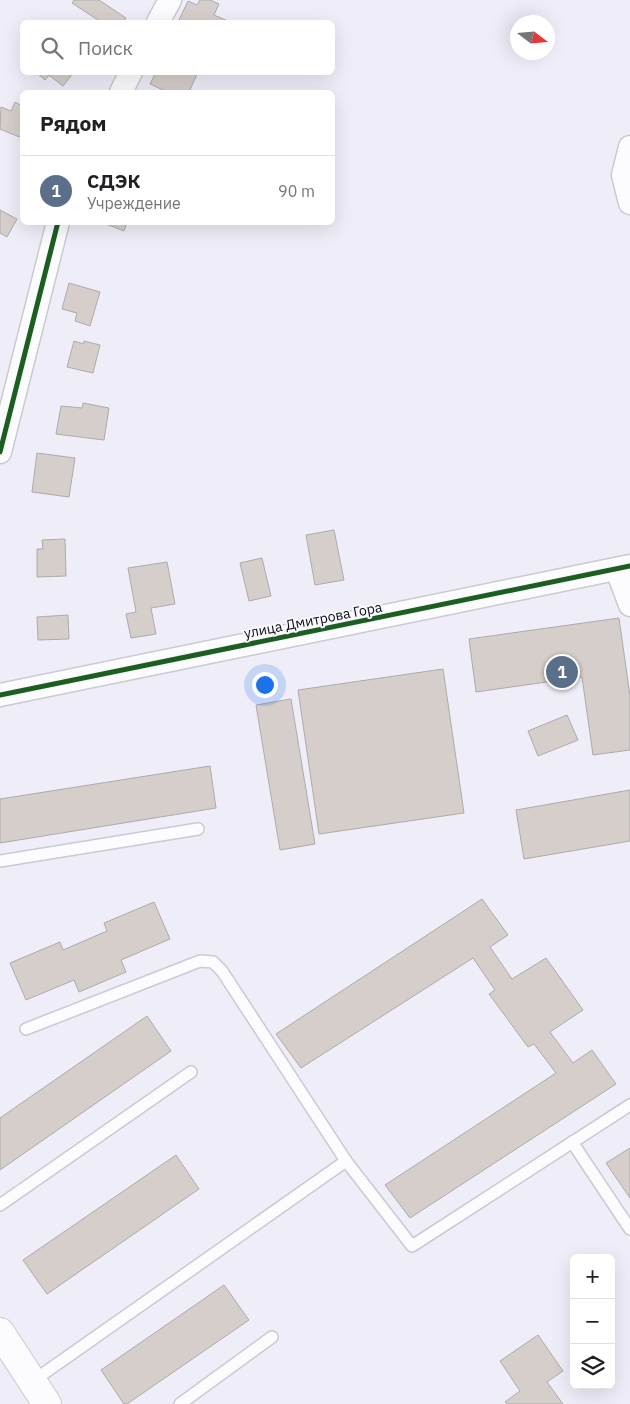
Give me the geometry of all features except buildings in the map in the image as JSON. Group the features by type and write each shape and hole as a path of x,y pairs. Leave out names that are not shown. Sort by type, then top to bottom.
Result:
{"main road":[{"path":"0,1332 47,1404"}],"street":[{"path":"159,20 170,0"},
{"path":"122,90 130,75"},
{"path":"630,147 623,175 630,203"},
{"path":"0,452 57,225"},
{"path":"624,568 630,605"},
{"name":"улица Дмитрова Гора","path":"0,695 624,568"}],"lane":[{"path":"0,861 198,829"},
{"path":"26,1029 200,961 213,962 222,971 346,1161 412,1246 630,1105"},
{"path":"0,1205 191,1072"},
{"path":"572,1142 630,1229"},
{"path":"33,1381 346,1161"},
{"path":"180,1404 272,1337"}],"cycle path":[{"path":"0,452 57,225"},
{"path":"0,695 630,566"}],"place":[{"name":"СДЭК","path":"562,672"}]}
